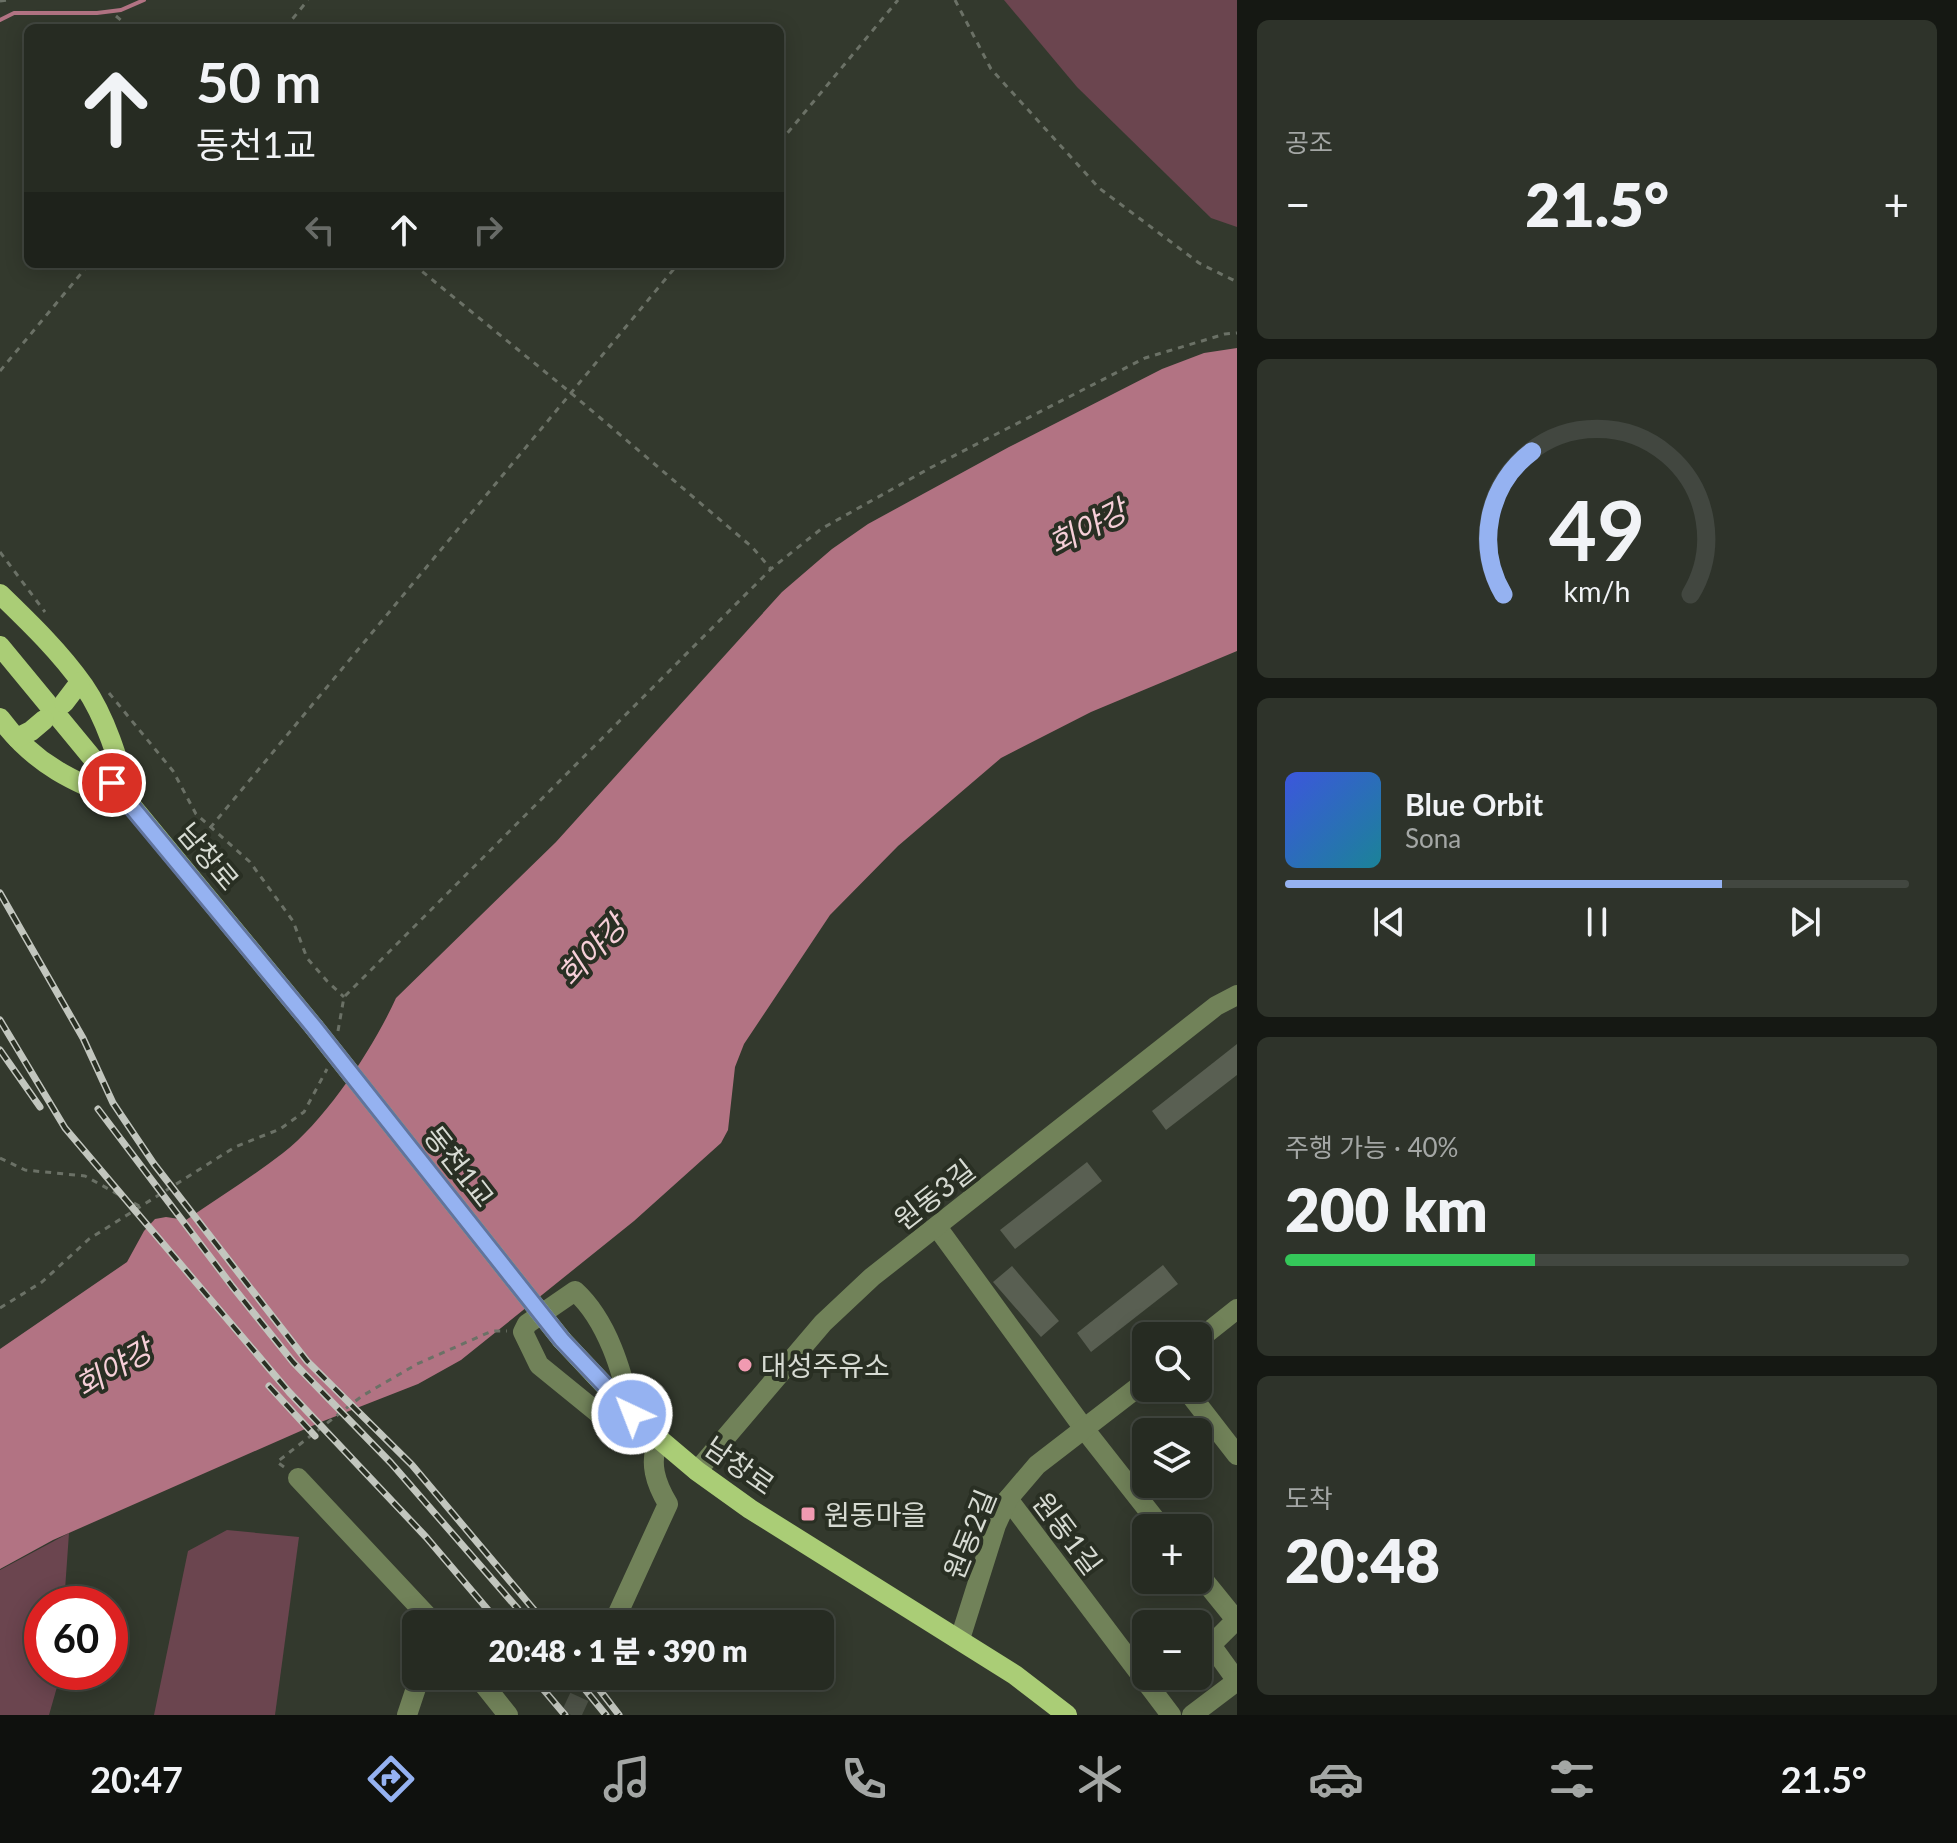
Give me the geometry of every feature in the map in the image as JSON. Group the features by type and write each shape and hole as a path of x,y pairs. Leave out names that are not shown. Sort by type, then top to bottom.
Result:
{"main road":[{"path":"0,594 83,672 117,755 130,804"},
{"name":"남창로","path":"0,646 314,1027"},
{"path":"64,703 83,672"},
{"path":"0,718 32,755 72,781 130,804"},
{"path":"17,738 44,720"},
{"name":"동천1교","path":"314,1027 562,1340"},
{"name":"남창로","path":"562,1340 636,1418 697,1471 750,1509 1015,1675 1067,1715"}],"street":[{"name":"원동3길","path":"697,1471 823,1323 872,1277 1216,1006 1237,995"},
{"path":"937,1227 1085,1430 1151,1514"},
{"path":"575,1291 585,1300 621,1366 636,1418 598,1413 539,1365 523,1332 527,1324 575,1291"},
{"path":"1212,1329 1237,1309"},
{"name":"원동2길","path":"960,1639 996,1525 1008,1499 1037,1465 1132,1392"},
{"path":"1196,1402 1237,1455"},
{"path":"619,1610 668,1504 661,1492 652,1454 659,1440"},
{"path":"298,1478 417,1610"},
{"name":"원동1길","path":"1008,1499 1171,1715"},
{"path":"1192,1715 1237,1681 1211,1645 1236,1620 1212,1590"},
{"path":"407,1715 415,1690"},
{"path":"488,1690 508,1715"}],"path":[{"path":"0,1 9,0"},
{"path":"288,24 308,0"},
{"path":"784,137 898,0"},
{"path":"955,0 991,69 1099,188 1199,263 1237,282"},
{"path":"116,16 125,24"},
{"path":"0,371 86,268"},
{"path":"418,268 752,547 771,569"},
{"path":"210,828 675,268"},
{"path":"337,1035 344,997 771,569 821,529 1145,358 1237,333"},
{"path":"0,552 46,614"},
{"path":"83,672 173,771 196,814 250,862 293,921 307,958 344,997"},
{"path":"0,1308 42,1282 89,1239 235,1147 280,1129 304,1112 324,1079 328,1064"},
{"path":"0,1158 25,1170 85,1176 141,1207"},
{"path":"298,1478 277,1462 362,1396 417,1364 492,1331 523,1332"}],"shaded area":[{"path":"1004,0 1237,0 1237,227 1211,218 1077,87"},
{"path":"227,1530 299,1537 275,1715 154,1715 188,1551"},
{"path":"69,1533 65,1586 24,1586 24,1690 56,1690 49,1715 0,1715 0,1570"}],"water":[{"name":"회야강","path":"1237,348 1237,651 1091,712 1001,758 898,846 830,915 744,1044 735,1067 728,1130 721,1143 634,1221 461,1360 418,1384 321,1422 53,1540 0,1569 0,1349 127,1262 144,1231 155,1219 186,1220 299,1139 347,1082 396,998 556,842 782,592 832,549 868,524 1009,447 1162,369 1204,353"}],"building":[{"path":"1237,1044 1237,1075 1166,1130 1152,1111"},
{"path":"1087,1162 1102,1181 1015,1249 1000,1230"},
{"path":"1163,1265 1178,1284 1091,1352 1077,1333"},
{"path":"1012,1266 1059,1321 1041,1337 993,1282"}],"waterway":[{"path":"0,20 14,13 121,10 144,0"}],"tunnel":[{"path":"571,1715 583,1690"}],"railway":[{"path":"0,893 83,1038 113,1103 154,1164 307,1361 412,1465 534,1610"},
{"path":"0,1020 65,1128 289,1392 426,1537 488,1610"},
{"path":"0,1050 40,1107"},
{"path":"98,1109 293,1362 391,1463 518,1609"},
{"path":"269,1386 315,1436"},
{"path":"544,1690 565,1715"},
{"path":"585,1690 606,1715"},
{"path":"600,1690 619,1715"}],"place":[{"name":"대성주유소","path":"745,1365"},
{"name":"원동마을","path":"808,1514"}],"route":[{"path":"112,783 314,1027 562,1340 632,1414"}]}
